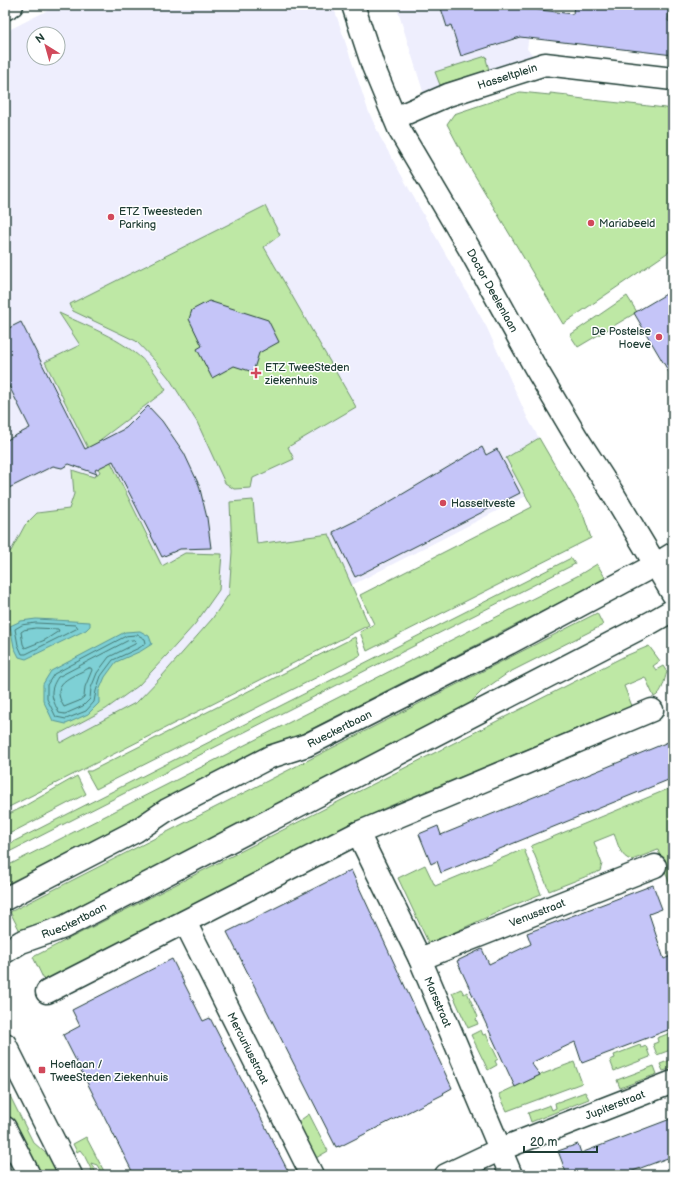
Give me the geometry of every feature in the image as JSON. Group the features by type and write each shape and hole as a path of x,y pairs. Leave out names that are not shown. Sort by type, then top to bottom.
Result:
{"street":[{"path":"5,9 12,5"},
{"name":"Doctor Deelenlaan","path":"354,5 373,66 400,131 469,248 535,367 577,438 612,492 664,560 673,594"},
{"name":"Hasseltplein","path":"395,118 448,95 545,64 673,79"},
{"name":"Rueckertbaan","path":"5,899 136,831 174,806 270,757 307,745 509,642 664,560"},
{"name":"Rueckertbaan","path":"5,952 21,942 64,927 646,626 673,610"},
{"path":"47,992 358,833 652,710"},
{"name":"Marsstraat","path":"358,833 420,959 501,1148 511,1175"},
{"name":"Venusstraat","path":"420,959 655,866"},
{"name":"Mercuriusstraat","path":"185,922 312,1175"},
{"path":"5,1044 71,1175"},
{"name":"Jupiterstraat","path":"446,1175 501,1148 673,1082"},
{"path":"5,1128 29,1175"}],"shaded area":[{"name":"ETZ TweeSteden ziekenhuis","path":"58,5 333,5 368,110 380,137 487,328 528,419 539,438 507,458 526,496 352,585 369,625 5,809 5,32"},
{"path":"396,5 533,5 527,49 542,64 427,104"}],"green space":[{"path":"486,56 489,70 440,85 435,72"},
{"path":"520,92 568,95 568,97 581,99 673,109 673,249 563,324 468,164 447,124 454,114"},
{"path":"265,206 280,235 264,247 356,407 288,447 294,459 253,478 251,488 234,489 225,483 197,422 169,378 156,362 136,341 73,311 70,304"},
{"path":"627,296 637,312 578,347 570,335"},
{"path":"59,313 108,336 132,351 152,369 166,390 100,440 162,566 185,553 222,554 219,590 195,624 138,686 106,709 59,734 60,743 137,702 212,619 229,594 232,552 230,502 253,500 257,544 329,534 369,625 5,809 5,553 11,551 25,525 37,513 69,509 74,494 72,470 94,477 100,472 45,362 80,345"},
{"path":"539,438 583,514 591,538 367,651 360,632 374,624 360,595 532,507 506,458"},
{"path":"571,558 575,564 5,854 5,846"},
{"path":"597,564 606,579 5,885 5,867 579,575"},
{"path":"597,613 603,625 508,673 482,691 468,705 439,722 22,935 10,912"},
{"path":"355,637 361,655 96,789 86,771 91,771"},
{"path":"649,646 660,661 653,666 656,670 663,666 667,672 659,693 654,697 645,677 624,686 632,706 385,808 45,982 33,957 623,657"},
{"path":"77,776 86,794 5,836 5,816"},
{"path":"673,787 673,894 658,850 632,860 628,859 620,850 614,834 594,842 602,864 600,871 549,891 531,846"},
{"path":"524,849 541,894 429,944 398,878 425,865 435,886"},
{"path":"461,989 464,994 467,992 478,1017 476,1019 478,1024 468,1028 452,993"},
{"path":"481,1030 483,1035 486,1034 498,1059 495,1061 497,1065 488,1070 471,1035"},
{"path":"673,1032 673,1049 657,1055 653,1044 658,1042 657,1038"},
{"path":"640,1045 641,1048 646,1046 650,1057 614,1071 610,1060 615,1058 614,1055"},
{"path":"673,1059 673,1068 663,1071 660,1064"},
{"path":"574,1062 582,1083 507,1111 499,1094 540,1075"},
{"path":"654,1066 657,1074 620,1088 617,1080"},
{"path":"5,1086 33,1142 59,1165 65,1175 36,1175 5,1115"},
{"path":"585,1092 589,1099 531,1122 528,1113 550,1105 552,1110 556,1108 555,1103"},
{"path":"309,1114 328,1151 316,1158 298,1122"},
{"path":"86,1137 106,1175 103,1175 97,1165 91,1163 97,1175 94,1175 84,1155 80,1150 77,1152 73,1144"}],"water":[{"path":"36,619 90,622 90,626 86,630 26,659 19,657 14,647 10,626 21,621"},
{"path":"140,631 149,636 152,644 141,651 116,662 105,677 99,691 99,703 88,714 66,724 53,721 43,700 43,684 51,671 125,632"}],"building":[{"path":"440,5 515,5 516,7 573,14 574,5 670,5 668,21 673,22 673,55 520,37 461,56 451,25 447,27"},
{"path":"673,290 673,379 634,313"},
{"path":"209,301 268,320 279,342 259,353 253,372 234,366 212,378 197,349 202,346 189,319 192,310"},
{"path":"21,322 85,449 126,428 148,406 162,421 184,453 199,485 207,518 211,548 180,549 162,557 113,461 95,470 97,474 69,464 62,468 53,466 5,490 5,441 30,428 5,378 5,330"},
{"name":"Hasseltveste","path":"482,447 486,455 497,449 520,493 355,577 333,532 369,514"},
{"path":"673,740 673,778 441,873 437,861 431,864 419,834 438,826 441,835"},
{"path":"351,870 452,1088 443,1093 444,1094 339,1147 336,1147 227,932"},
{"path":"653,885 662,909 649,914 664,959 673,955 673,1028 582,1063 575,1042 531,1063 540,1075 515,1087 457,961 482,949 489,964 531,944 527,933"},
{"path":"172,959 203,1021 210,1018 290,1175 134,1175 63,1035 80,1026 72,1010"},
{"path":"673,1118 673,1156 622,1175 567,1175 558,1151 578,1144 581,1153"}],"place":[{"name":"ETZ Tweesteden Parking","path":"111,217"},
{"name":"Mariabeeld","path":"591,223"},
{"name":"De Postelse Hoeve","path":"659,337"},
{"name":"ETZ TweeSteden ziekenhuis","path":"256,373"},
{"name":"Hasseltveste","path":"443,503"},
{"name":"Hoeflaan / TweeSteden Ziekenhuis","path":"42,1070"}]}
